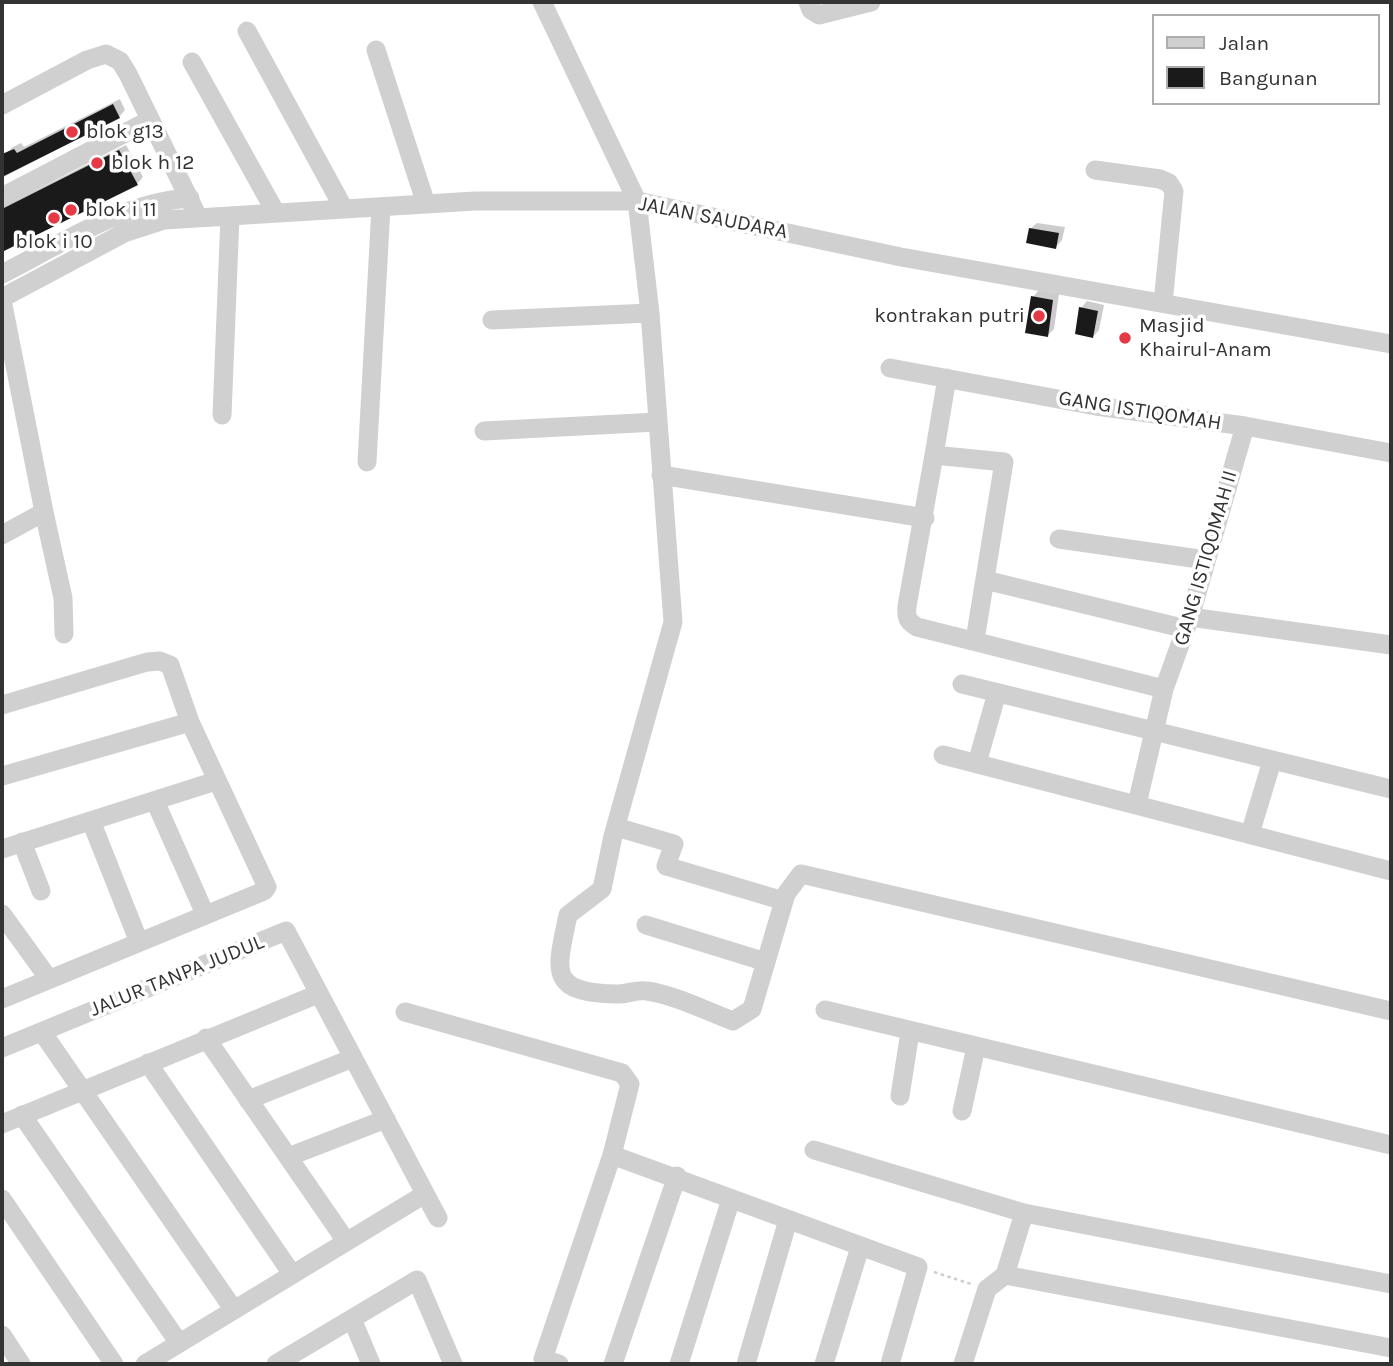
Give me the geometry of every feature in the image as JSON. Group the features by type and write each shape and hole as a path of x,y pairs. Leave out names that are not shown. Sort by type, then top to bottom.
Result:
{"street":[{"path":"542,2 637,201 650,313 673,622 616,827 602,888 568,915 558,967 563,980 579,992 619,995 636,989 651,991 733,1021 743,1018 752,1009 784,901 802,874 1391,1011"},
{"path":"808,2 811,10 819,15 871,2"},
{"path":"247,31 344,209"},
{"path":"376,50 426,204"},
{"path":"2,105 87,60 106,54 120,61 198,218"},
{"path":"192,62 276,213"},
{"path":"2,197 150,120"},
{"path":"1095,170 1160,179 1169,183 1174,191 1163,303"},
{"path":"2,274 134,207 160,200 190,198"},
{"name":"JALAN SAUDARA","path":"2,299 124,233 164,220 475,201 637,201 901,257 1391,344"},
{"path":"367,461 381,207"},
{"path":"222,415 230,216"},
{"path":"44,252 55,272"},
{"path":"2,299 63,598 64,634"},
{"path":"492,320 650,313"},
{"name":"GANG ISTIQOMAH","path":"890,368 1096,405 1245,426 1391,453"},
{"path":"947,378 906,617 917,627 1164,688"},
{"path":"484,431 657,422"},
{"name":"GANG ISTIQOMAH II","path":"1137,804 1164,688 1188,623 1245,426"},
{"path":"934,454 1004,463 975,640"},
{"path":"661,475 925,518"},
{"path":"2,535 44,512"},
{"path":"1059,539 1206,560"},
{"path":"985,580 1188,623 1391,645"},
{"path":"2,705 160,661 170,665 176,674 190,722 267,889 2,999"},
{"path":"962,684 1391,789"},
{"path":"977,763 997,692"},
{"path":"2,776 190,722"},
{"path":"943,755 1391,871"},
{"path":"1250,834 1272,761"},
{"path":"2,849 216,781"},
{"path":"155,801 205,914"},
{"path":"91,821 139,942"},
{"path":"616,827 674,844 666,866 784,901"},
{"path":"22,842 41,891"},
{"path":"2,914 49,979"},
{"path":"646,925 766,962"},
{"name":"JALUR TANPA JUDUL","path":"2,1048 286,931 438,1218"},
{"path":"2,1124 318,994"},
{"path":"825,1010 1391,1145"},
{"path":"405,1012 622,1073 630,1084 612,1155 544,1359 559,1364"},
{"path":"42,1032 234,1310"},
{"path":"900,1096 910,1032"},
{"path":"206,1038 346,1241"},
{"path":"962,1111 976,1047"},
{"path":"248,1100 353,1058"},
{"path":"148,1062 292,1274"},
{"path":"22,1115 179,1343"},
{"path":"288,1157 386,1119"},
{"path":"814,1150 1024,1213 1391,1284"},
{"path":"612,1155 918,1267 890,1364"},
{"path":"613,1364 677,1177"},
{"path":"145,1364 425,1194"},
{"path":"2,1199 114,1364"},
{"path":"680,1364 731,1199"},
{"path":"963,1364 987,1289 1005,1275 1024,1213"},
{"path":"746,1364 789,1220"},
{"path":"824,1364 860,1247"},
{"path":"1005,1275 1391,1348"},
{"path":"276,1364 302,1357 352,1319 417,1280 453,1364"},
{"path":"352,1319 371,1364"},
{"path":"2,1335 22,1364"}],"path":[{"path":"918,1267 987,1289"}],"building":[{"path":"113,104 120,118 2,177 2,154 14,149 17,153"},
{"path":"119,150 138,185 2,252 2,209"},
{"path":"1029,228 1059,233 1056,249 1026,243"},
{"name":"kontrakan putri","path":"1031,296 1053,300 1048,337 1025,333"},
{"path":"1079,307 1098,311 1093,338 1075,334"}],"place":[{"name":"blok g13","path":"72,132"},
{"name":"blok h 12","path":"97,163"},
{"name":"blok i 11","path":"71,210"},
{"name":"blok i 10","path":"54,218"},
{"name":"kontrakan putri","path":"1039,316"},
{"name":"Masjid Khairul-Anam","path":"1125,338"}]}
